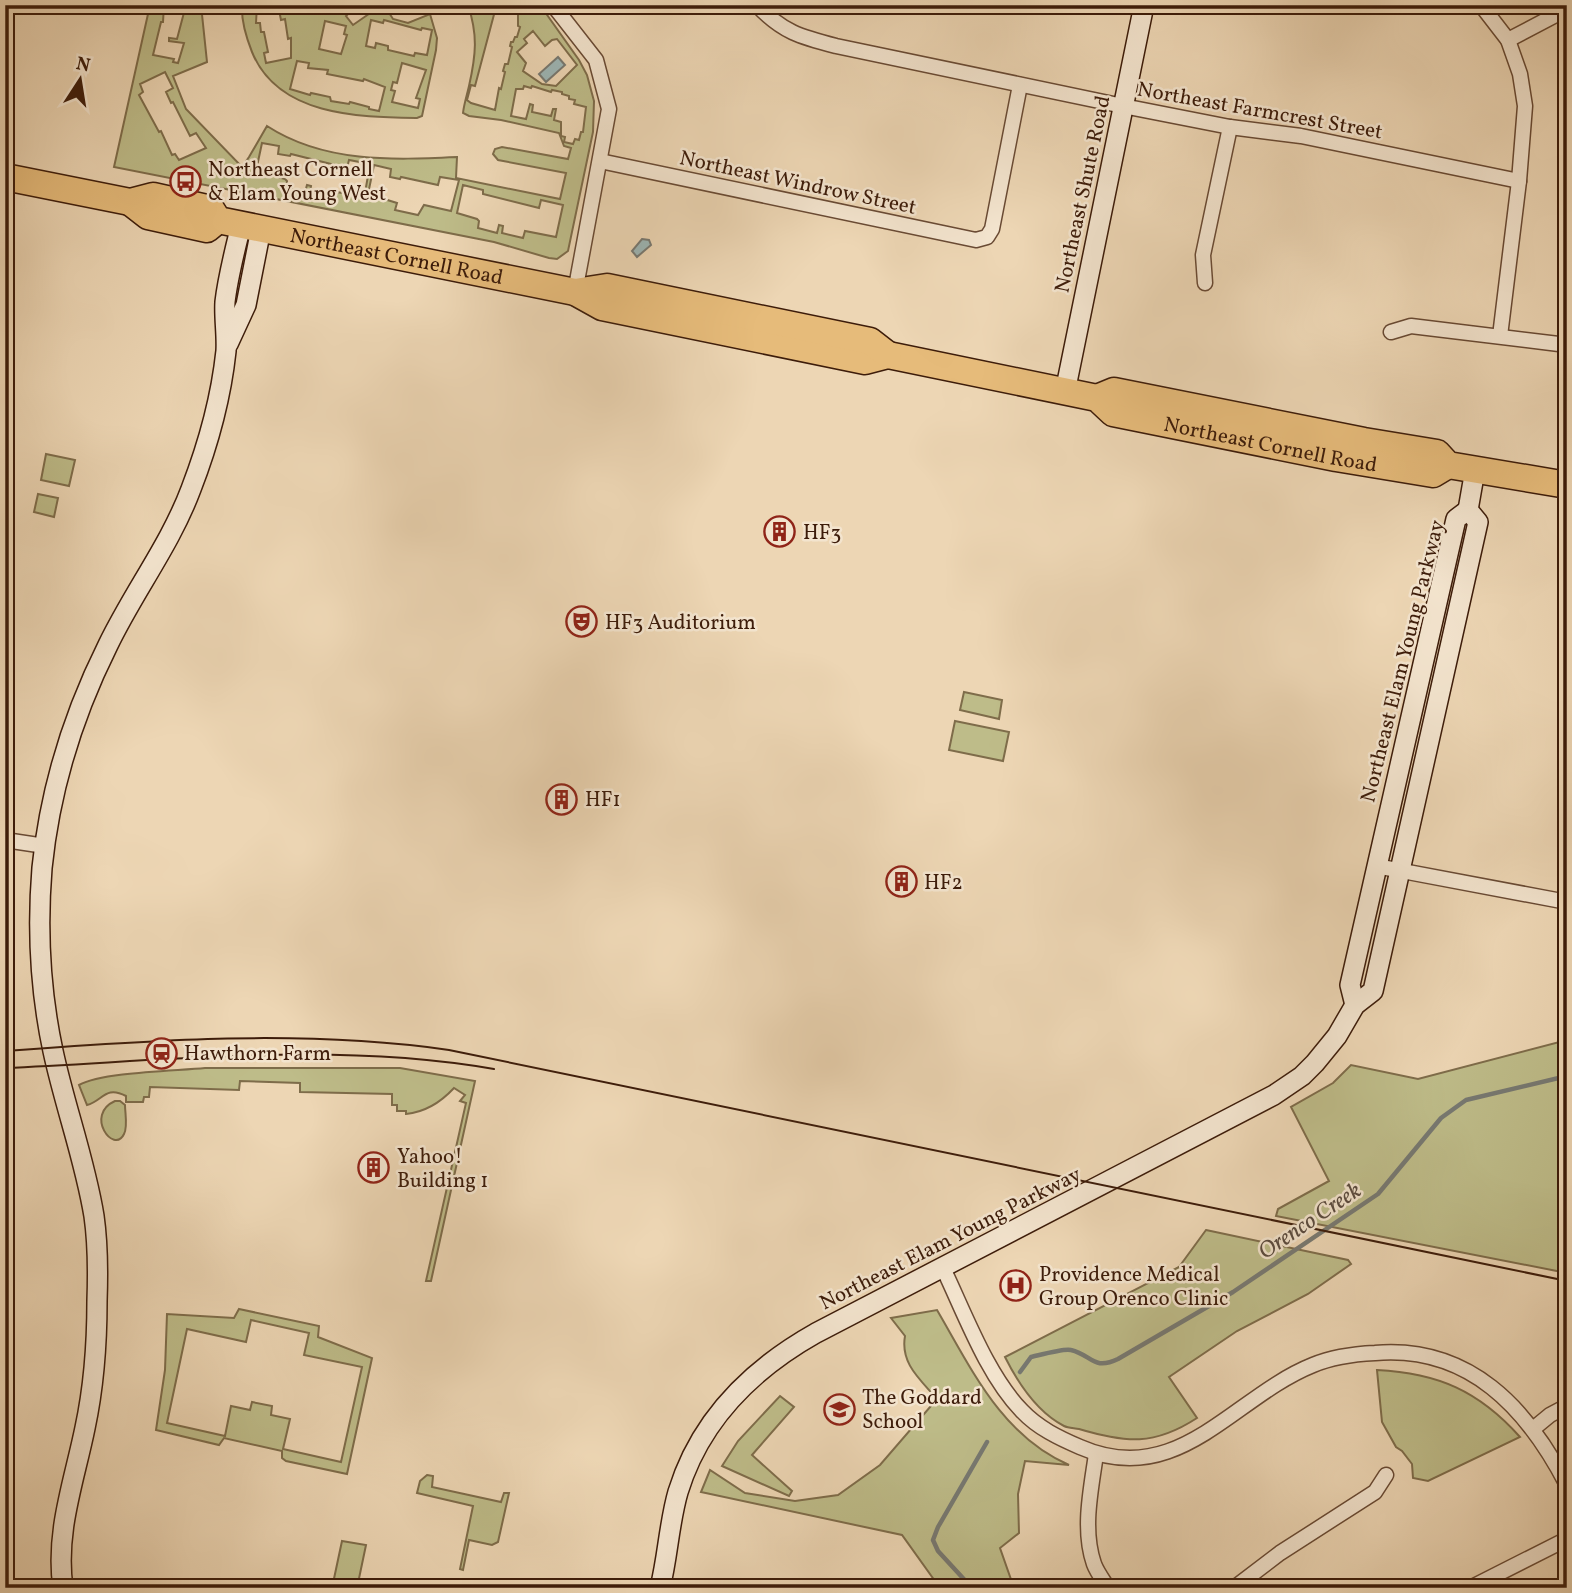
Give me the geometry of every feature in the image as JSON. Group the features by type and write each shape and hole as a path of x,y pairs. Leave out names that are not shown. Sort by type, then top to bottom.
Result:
{"highway":[{"name":"Northeast Cornell Road","path":"5,177 130,202 149,216 207,229 240,225 575,292 602,307 865,361 888,355 1097,398 1114,391 1437,453 1448,465 1567,485"}],"street":[{"path":"553,5 596,60 609,109 575,292"},
{"name":"Northeast Farmcrest Street","path":"757,5 774,23 793,34 849,49 1123,106 1230,127 1301,136 1519,181"},
{"name":"Northeast Shute Road","path":"1065,392 1144,5"},
{"path":"1481,5 1508,40 1520,74 1525,106 1519,181 1500,336"},
{"path":"1508,40 1567,9"},
{"name":"Northeast Windrow Street","path":"600,161 976,240 987,237 992,229 1020,85"},
{"path":"1205,282 1203,255 1230,127"},
{"path":"64,1588 61,1559 62,1522 85,1428 92,1385 97,1323 97,1248 85,1167 52,1047 40,968 40,911 45,846 58,773 86,693 109,643 168,541 191,491 216,409 226,348 246,305 240,225"},
{"path":"1391,332 1411,326 1567,345"},
{"path":"1468,510 1475,470"},
{"name":"Northeast Elam Young Parkway","path":"660,1588 674,1510 686,1471 705,1432 739,1389 774,1358 1289,1086 1326,1052 1355,1005 1373,991 1478,522 1468,510 1456,519 1376,866 1350,985 1355,1005"},
{"path":"5,840 45,846"},
{"path":"1376,866 1567,902"},
{"path":"943,1268 1000,1385 1023,1413 1053,1436 1096,1454 1132,1459 1161,1454 1197,1440 1261,1395 1313,1365 1352,1355 1390,1352 1440,1359 1472,1373 1495,1388 1533,1429 1567,1485"},
{"path":"1533,1429 1567,1406"},
{"path":"1096,1454 1089,1499 1088,1541 1095,1566 1108,1588"},
{"path":"1234,1588 1280,1553 1375,1492 1386,1475"},
{"path":"1470,1588 1567,1539"}],"shaded area":[{"path":"150,5 164,5 163,22 153,55 174,59 173,62 178,63 184,43 169,41 169,38 177,39 186,5 201,5 207,62 173,76 186,109 242,167 267,126 289,138 335,153 408,159 457,157 456,178 560,199 566,173 498,160 493,154 495,149 502,147 568,159 571,148 564,146 559,133 463,113 475,45 468,5 475,5 480,12 489,5 540,5 579,60 587,75 594,101 593,132 568,251 557,259 494,242 114,167","holes":["496,7 518,13 520,27 517,37 511,42 512,47 508,64 505,64 503,71 505,72 495,110 467,100 471,85 475,86","533,31 545,46 557,39 577,65 556,86 542,84 523,71 526,63 517,52 527,43 524,39","165,72 173,88 166,92 171,103 173,102 190,136 196,133 206,148 179,160 175,154 172,155 139,95 143,92 140,84","532,86 551,92 562,92 569,96 569,99 575,100 574,104 586,107 583,132 579,140 575,139 573,144 564,142 561,122 554,120 556,109 553,109 551,116 532,112 533,105 530,104 526,119 511,116 516,89","262,143 279,146 278,154 291,154 347,168 349,160 370,164 365,193 344,188 342,193 332,191 330,197 310,193 311,186 307,185 305,192 286,188 285,179 256,171","374,165 391,169 390,177 400,179 401,177 438,185 440,177 459,180 451,211 424,205 418,215 395,210 397,203 368,194","463,185 483,190 483,194 539,208 541,200 563,205 556,237 525,231 523,238 502,233 503,226 499,225 497,233 478,228 477,219 457,213"]},
{"path":"242,5 257,5 256,23 260,23 261,32 264,32 268,52 264,53 266,63 291,58 291,38 288,39 285,19 281,20 278,5 346,5 351,11 346,16 353,25 376,9 374,5 384,5 393,19 408,23 430,14 437,38 422,116 394,118 346,114 300,101 280,89 264,73 252,52 243,23","holes":["371,20 383,23 384,20 421,30 432,30 427,55 415,53 414,56 388,50 388,46 376,43 375,48 366,46","325,21 346,26 344,34 347,35 341,54 319,49","297,61 309,63 308,68 328,70 327,74 363,81 364,79 385,87 379,111 290,89","402,63 426,70 416,98 420,99 418,108 392,102 395,91 391,90 393,82 397,83"]},
{"path":"46,454 75,460 69,486 41,480"},
{"path":"38,494 58,498 54,517 34,512"},
{"path":"964,692 1002,700 999,719 960,710"},
{"path":"955,721 1009,732 1003,761 949,750"},
{"path":"1567,1040 1567,1273 1276,1216 1278,1209 1329,1181 1291,1107 1333,1083 1351,1065 1418,1079"},
{"path":"205,1068 400,1068 475,1081 431,1281 426,1281 466,1103 460,1101 465,1095 454,1088 433,1106 406,1114 406,1111 397,1111 397,1105 392,1105 392,1094 300,1092 300,1083 240,1081 239,1090 150,1087 149,1097 144,1097 143,1102 126,1102 126,1096 113,1092 87,1105 79,1085 105,1077"},
{"path":"115,1101 125,1105 126,1124 124,1134 114,1140 104,1131 102,1115 106,1107"},
{"path":"1206,1230 1348,1260 1351,1264 1308,1294 1237,1331 1169,1377 1197,1418 1182,1427 1153,1437 1126,1439 1066,1427 1045,1413 1022,1387 1005,1357 1179,1267"},
{"path":"239,1309 319,1326 318,1337 372,1358 347,1474 286,1461 282,1458 282,1451 224,1438 219,1445 156,1430 165,1370 167,1314 234,1318","holes":["251,1320 309,1333 304,1355 362,1367 341,1462 283,1449 290,1419 271,1415 272,1406 252,1402 250,1410 231,1406 225,1436 167,1423 187,1329 246,1342"]},
{"path":"937,1310 976,1378 1007,1419 1025,1437 1069,1465 1025,1461 1018,1494 1019,1533 1000,1548 1014,1588 940,1588 902,1535 701,1492 710,1470 745,1493 795,1501 838,1495 880,1465 937,1399 913,1371 906,1355 905,1336 891,1318"},
{"path":"1377,1370 1419,1375 1456,1387 1489,1408 1520,1437 1428,1481 1413,1478 1412,1464 1396,1447 1382,1422"},
{"path":"780,1396 794,1407 752,1455 792,1491 789,1496 722,1466 738,1441"},
{"path":"427,1475 433,1476 432,1487 501,1502 504,1493 509,1493 498,1542 492,1545 469,1540 463,1570 460,1569 473,1506 417,1493 420,1481"},
{"path":"342,1541 366,1545 357,1588 332,1588"}],"water":[{"path":"558,57 565,65 546,82 539,74"},
{"path":"642,239 649,240 651,245 637,257 632,251"}],"waterway":[{"name":"Orenco Creek","path":"1020,1372 1031,1357 1063,1350 1078,1352 1098,1363 1118,1359 1233,1292 1378,1194 1441,1118 1466,1100 1567,1076"},
{"name":"Orenco Creek","path":"972,1588 938,1551 933,1540 987,1442"}],"tram line":[{"path":"5,1051 227,1038 338,1040 449,1050 1567,1281"},
{"path":"5,1068 250,1055 311,1055 372,1056 494,1069"}],"place":[{"name":"Northeast Cornell & Elam Young West","path":"185,181"},
{"name":"HF3","path":"780,532"},
{"name":"HF3 Auditorium","path":"582,622"},
{"name":"HF1","path":"562,799"},
{"name":"HF2","path":"901,882"},
{"name":"Hawthorn Farm","path":"161,1053"},
{"name":"Yahoo! Building 1","path":"374,1168"},
{"name":"Providence Medical Group Orenco Clinic","path":"1016,1286"},
{"name":"The Goddard School","path":"839,1409"}]}
